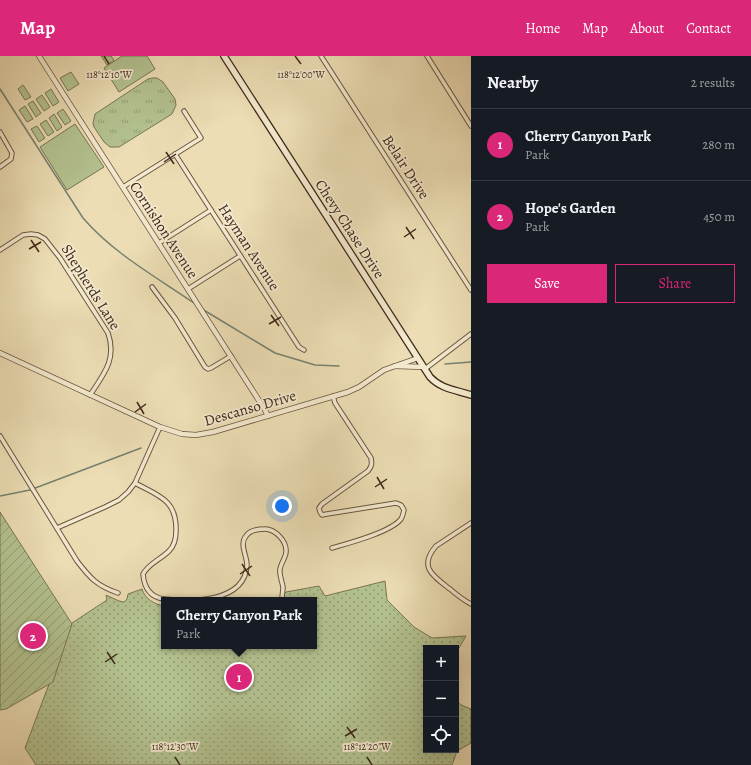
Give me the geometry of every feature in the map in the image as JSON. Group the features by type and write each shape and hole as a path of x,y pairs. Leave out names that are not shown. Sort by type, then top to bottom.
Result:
{"main road":[{"name":"Chevy Chase Drive","path":"224,56 424,368 440,385 471,395"}],"street":[{"name":"Cornishon Avenue","path":"39,56 268,416"},
{"name":"Belair Drive","path":"321,56 471,290"},
{"path":"427,56 471,126"},
{"path":"123,187 201,138 184,111"},
{"path":"0,132 12,153 11,159 0,167"},
{"name":"Hayman Avenue","path":"175,154 299,347 304,350"},
{"path":"159,243 211,210"},
{"name":"Shepherds Lane","path":"0,250 23,235 38,235 45,239 60,258 104,327 111,342 112,355 105,372 90,395"},
{"path":"188,289 240,256"},
{"path":"152,287 175,318 205,367 208,369 211,368 231,356"},
{"path":"396,366 424,368 471,334"},
{"name":"Descanso Drive","path":"0,353 160,427 182,434 196,435 213,432 353,390 384,370 418,358"},
{"path":"332,548 377,533 390,527 400,520 404,510 401,505 396,503 322,515 320,512 319,508 322,504 368,471 372,463 371,458 335,403 333,396"},
{"path":"57,528 119,500 128,492 136,483 160,427"},
{"path":"0,436 89,577 101,586 118,593"},
{"path":"136,483 167,502 173,509 176,520 175,542 172,548 152,563 143,574 145,587 149,593 161,598"},
{"path":"471,523 436,546 432,552 428,567 434,577 462,599 471,604"},
{"path":"216,597 229,593 242,581 247,565 243,540 246,535 252,531 267,529 274,531 279,536 286,551 280,569 283,586 282,597"}],"green space":[{"path":"101,56 111,56 114,60 107,65"},
{"path":"122,56 147,56 155,69 119,92 104,68"},
{"path":"71,72 79,84 68,91 60,78"},
{"path":"157,78 163,82 175,99 176,105 172,114 119,147 110,147 104,142 94,127 93,123 95,114 148,79"},
{"path":"23,85 31,97 25,100 18,89"},
{"path":"51,89 59,102 53,106 45,93"},
{"path":"42,95 50,107 44,111 36,99"},
{"path":"33,101 41,113 36,117 28,104"},
{"path":"25,106 33,119 27,122 19,110"},
{"path":"63,109 71,121 65,125 57,113"},
{"path":"54,114 62,127 57,131 49,118"},
{"path":"46,120 54,132 48,136 40,124"},
{"path":"75,124 104,167 67,190 40,147"},
{"path":"37,126 45,138 39,142 31,129"},
{"path":"0,512 72,624 53,682 6,709 0,710"},
{"path":"385,581 387,600 414,627 432,638 466,636 459,648 459,645 423,645 423,753 456,753 452,765 36,765 25,748 72,623 107,600 106,595 124,602 127,599 128,594 142,589 145,596 161,605 161,649 317,649 317,597 281,597 286,592 319,586 325,596"},
{"path":"459,703 471,709 471,743 459,750"}],"waterway":[{"path":"0,89 83,218 95,231 121,253 194,303"},
{"path":"202,309 275,353 315,365 339,366"},
{"path":"445,364 471,362"},
{"path":"0,496 30,490 141,448"}],"place":[{"name":"Hope's Garden","path":"33,636"},
{"name":"Cherry Canyon Park","path":"239,677"}]}
